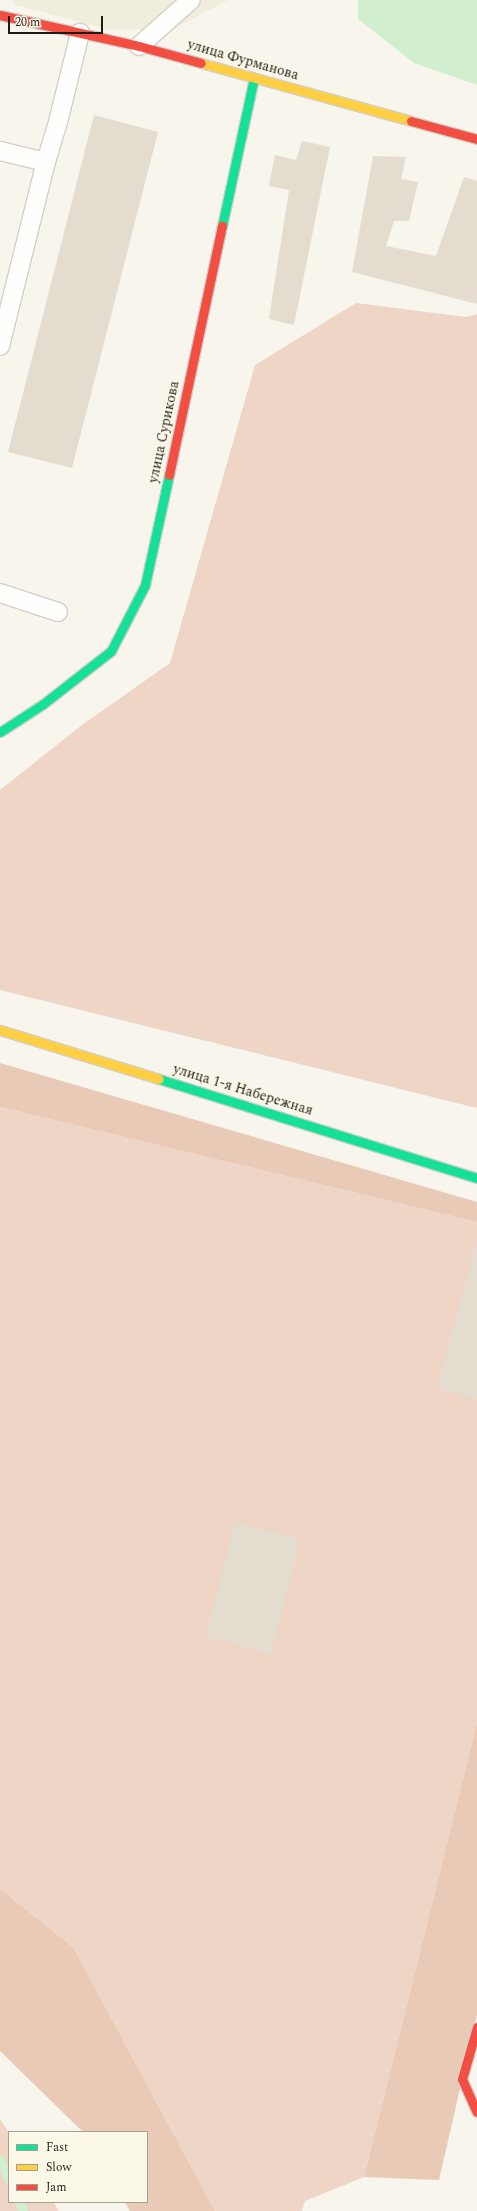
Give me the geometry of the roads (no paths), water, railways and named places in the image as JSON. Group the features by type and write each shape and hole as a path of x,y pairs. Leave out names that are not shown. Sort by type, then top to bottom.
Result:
{"street":[{"name":"улица Фурманова","path":"0,15 140,46 477,139"},
{"name":"улица Сурикова","path":"0,732 42,704 111,651 145,585 254,78"},
{"name":"улица 1-я Набережная","path":"0,1030 477,1178"},
{"path":"477,2027 462,2079 477,2112"}],"lane":[{"path":"140,46 191,0"},
{"path":"0,346 80,33"},
{"path":"0,151 46,162"},
{"path":"0,593 58,612"}],"waterway":[{"path":"0,2160 8,2178"},
{"path":"19,2203 23,2211"}]}
